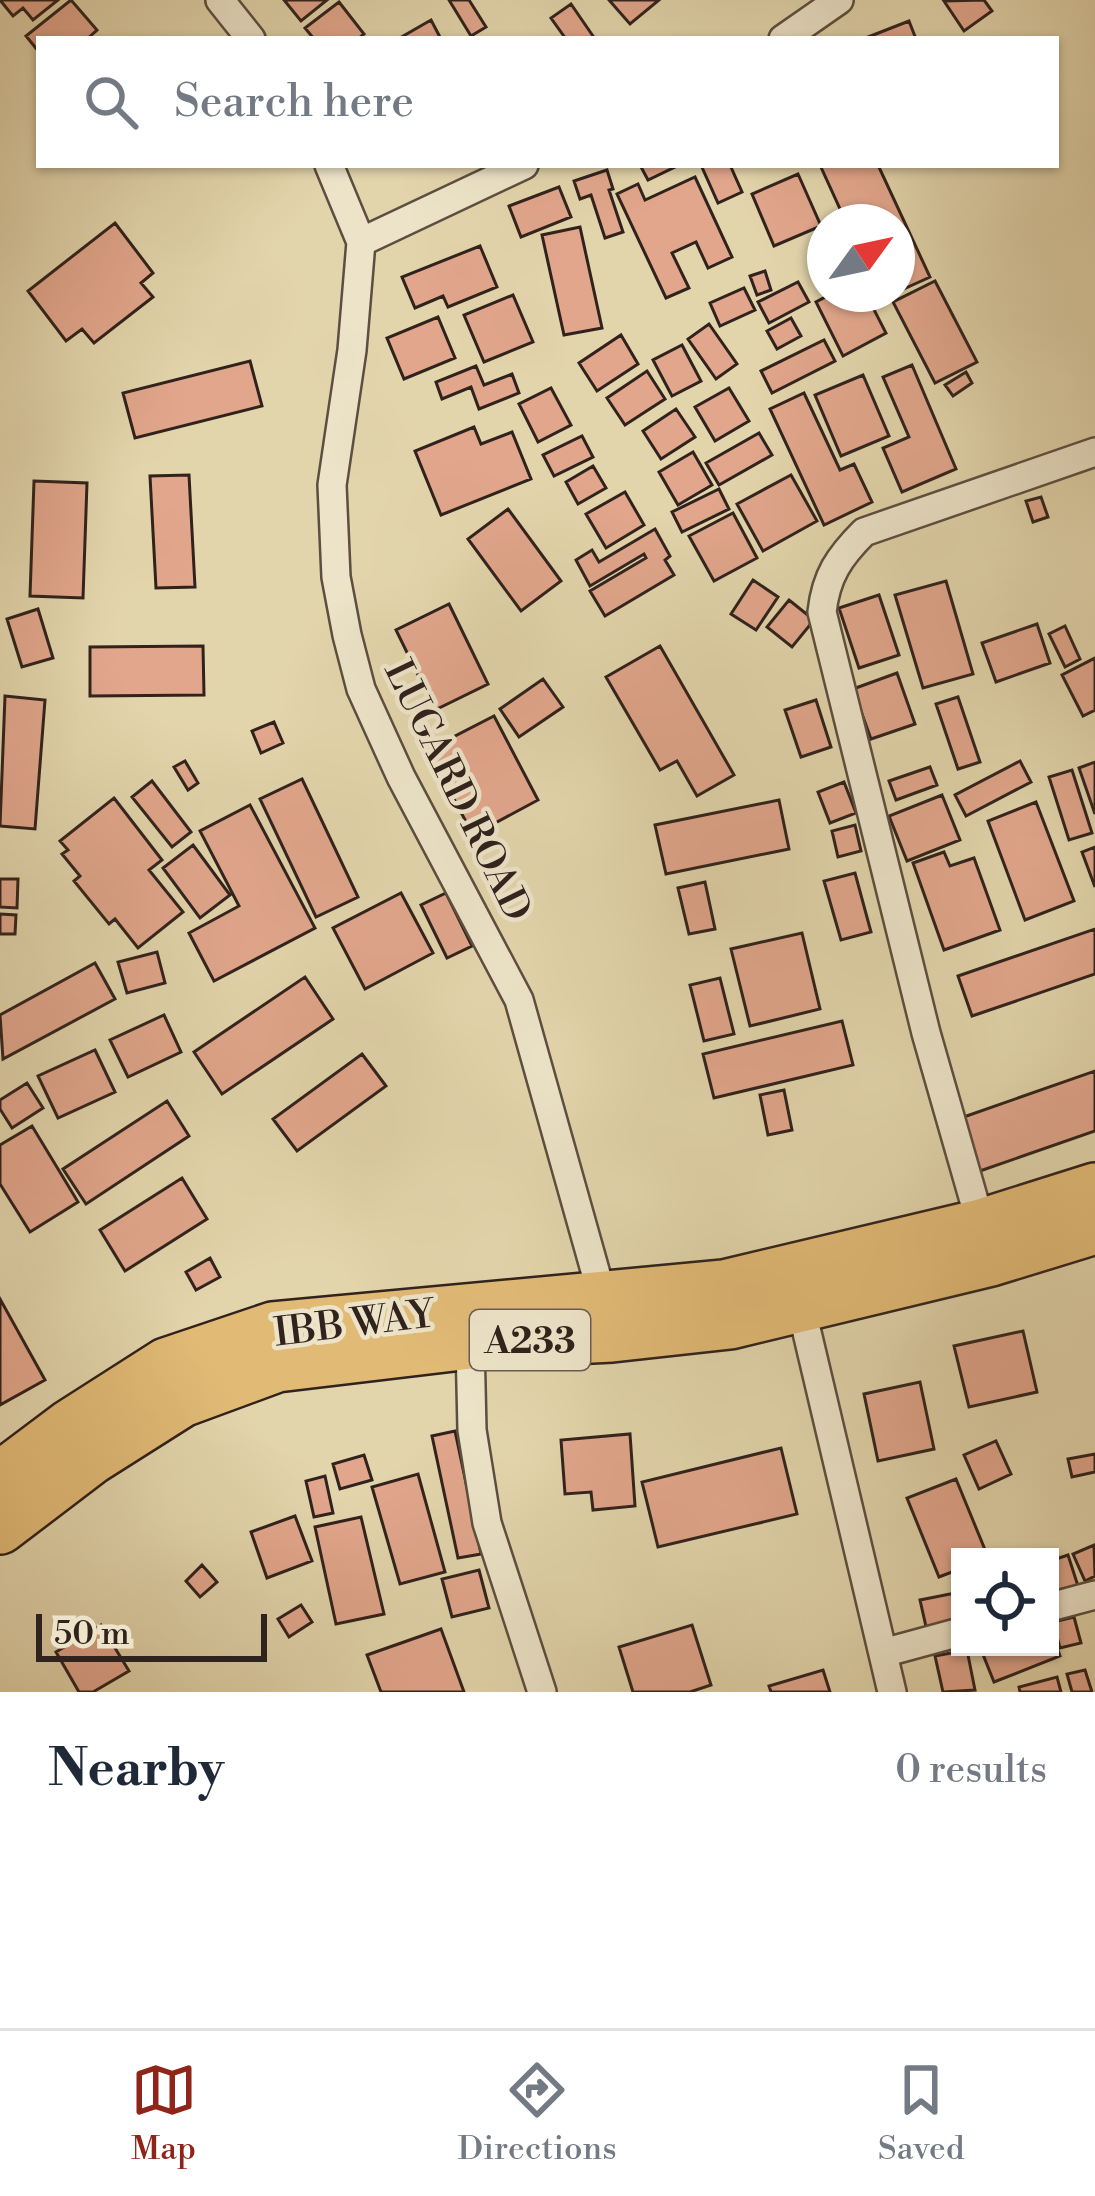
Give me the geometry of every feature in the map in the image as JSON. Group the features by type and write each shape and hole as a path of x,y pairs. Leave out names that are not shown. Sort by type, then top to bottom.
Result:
{"highway":[{"name":"IBB WAY","path":"0,1478 69,1426 166,1364 273,1328 608,1317 981,1225 1095,1189"},
{"name":"A233","path":"0,1528 92,1458 182,1401 277,1366 470,1343 608,1317 730,1323 991,1260 1095,1228"}],"street":[{"path":"220,0 249,36"},
{"path":"787,36 839,0"},
{"name":"LUGARD ROAD","path":"330,168 361,242 352,350 332,484 336,577 347,634 361,689 401,777 519,1000 608,1317"},
{"path":"361,242 518,168"},
{"path":"981,1225 926,1033 844,700 823,611 825,585 838,558 864,532 1095,452"},
{"path":"800,1306 892,1692"},
{"path":"470,1343 472,1430 487,1523 542,1692"},
{"path":"1059,1605 1095,1595"},
{"path":"883,1653 951,1634"}],"building":[{"path":"0,0 58,0 33,20 23,8 13,16"},
{"path":"71,0 97,30 90,36 36,36 36,48 26,36"},
{"path":"284,0 327,0 301,21"},
{"path":"449,0 469,0 486,27 471,36"},
{"path":"609,0 659,0 630,24"},
{"path":"984,0 992,11 964,31 944,1"},
{"path":"339,2 364,34 312,36 305,28"},
{"path":"571,4 593,36 564,36 551,18"},
{"path":"431,20 439,36 403,36"},
{"path":"909,21 915,36 871,36"},
{"path":"642,168 673,168 648,180"},
{"path":"702,168 731,168 742,192 718,203"},
{"path":"821,168 879,168 896,204 838,204"},
{"path":"607,170 623,232 605,238 591,195 580,199 574,181"},
{"path":"798,174 811,204 807,204 807,232 774,246 752,194"},
{"path":"695,177 732,257 708,268 696,242 672,253 689,288 666,298 617,194 638,184 645,200"},
{"path":"559,187 571,217 521,237 509,206"},
{"path":"115,223 153,273 141,283 153,297 94,343 82,329 66,341 28,291"},
{"path":"580,227 602,328 564,335 542,235"},
{"path":"915,245 930,277 915,284"},
{"path":"480,246 497,287 448,307 443,296 415,308 402,277"},
{"path":"765,271 771,290 757,295 750,276"},
{"path":"935,281 977,362 935,383 898,312 915,312 915,291"},
{"path":"798,282 807,298 807,303 769,323 758,302"},
{"path":"744,288 755,310 720,326 710,303"},
{"path":"513,295 533,342 484,362 464,315"},
{"path":"821,312 875,312 886,333 843,356"},
{"path":"438,317 455,358 404,379 387,338"},
{"path":"791,318 801,336 777,349 767,331"},
{"path":"709,324 737,364 716,379 688,339"},
{"path":"621,335 638,364 597,391 579,363"},
{"path":"824,340 835,361 772,393 761,371"},
{"path":"682,345 701,381 672,396 653,360"},
{"path":"250,361 262,406 135,438 123,393"},
{"path":"912,365 956,469 902,492 883,448 909,437 883,377"},
{"path":"476,366 484,385 512,374 519,393 479,409 471,387 442,399 436,382"},
{"path":"647,371 665,399 625,425 607,398"},
{"path":"966,372 972,383 953,396 945,385"},
{"path":"863,375 889,436 841,456 815,395"},
{"path":"551,388 571,425 538,442 519,404"},
{"path":"729,388 749,421 715,441 695,407"},
{"path":"804,393 840,470 854,464 872,502 824,525 770,409"},
{"path":"676,409 695,437 661,459 643,431"},
{"path":"474,427 481,444 512,432 531,479 441,515 415,451"},
{"path":"759,433 772,455 719,485 706,463"},
{"path":"582,436 593,457 554,476 543,455"},
{"path":"693,452 712,485 678,505 659,472"},
{"path":"593,466 606,488 578,504 566,482"},
{"path":"189,475 195,587 156,588 150,476"},
{"path":"791,475 817,521 763,551 737,504"},
{"path":"34,481 87,483 83,598 30,596"},
{"path":"719,489 729,509 682,532 672,512"},
{"path":"625,492 644,525 606,548 586,514"},
{"path":"1041,497 1048,517 1033,522 1026,501"},
{"path":"508,509 561,581 521,611 468,539"},
{"path":"733,513 757,558 714,581 689,536"},
{"path":"655,529 674,575 605,616 590,591 646,558 644,554 590,586 576,560 592,550 599,562"},
{"path":"753,580 778,597 756,630 731,614"},
{"path":"946,581 973,674 923,688 895,595"},
{"path":"879,595 899,655 859,668 839,608"},
{"path":"789,600 814,620 792,647 767,627"},
{"path":"449,604 488,684 435,710 396,630"},
{"path":"38,609 53,658 22,667 7,619"},
{"path":"1037,624 1050,663 996,682 982,643"},
{"path":"1065,626 1080,659 1065,667 1049,634"},
{"path":"203,646 204,695 90,696 90,647"},
{"path":"660,646 734,775 697,796 677,761 660,770 606,677"},
{"path":"1095,658 1095,710 1083,716 1062,675"},
{"path":"897,673 915,724 871,739 853,689"},
{"path":"543,679 563,707 519,737 500,709"},
{"path":"5,696 45,700 35,829 0,826"},
{"path":"958,697 980,762 958,769 936,704"},
{"path":"816,700 831,747 801,757 785,710"},
{"path":"494,716 538,800 473,835 428,750"},
{"path":"274,722 283,743 261,753 252,731"},
{"path":"185,761 198,783 188,790 174,767"},
{"path":"1020,761 1031,782 966,816 955,795"},
{"path":"1095,762 1095,814 1079,768"},
{"path":"930,767 937,785 896,800 889,781"},
{"path":"1072,770 1092,833 1069,840 1049,777"},
{"path":"302,779 358,897 316,917 260,799"},
{"path":"152,781 191,832 172,847 132,797"},
{"path":"844,782 856,813 830,823 818,792"},
{"path":"942,795 960,840 907,861 889,816"},
{"path":"114,798 162,860 149,870 183,912 138,948 115,919 109,924 74,881 80,876 62,854 68,850 60,841"},
{"path":"779,800 789,849 666,874 655,825"},
{"path":"1036,802 1074,901 1025,920 988,821"},
{"path":"250,805 315,928 214,981 189,933 239,906 200,831"},
{"path":"855,825 861,851 838,857 832,831"},
{"path":"193,845 230,895 200,918 163,868"},
{"path":"1095,847 1095,887 1082,852"},
{"path":"944,852 950,866 974,858 1000,930 944,950 913,863"},
{"path":"855,873 871,932 841,940 824,881"},
{"path":"0,879 18,879 17,908 0,907"},
{"path":"705,882 715,929 689,934 678,888"},
{"path":"401,893 433,953 365,989 333,928"},
{"path":"446,893 472,946 447,958 421,905"},
{"path":"0,914 16,915 15,934 0,934"},
{"path":"1095,929 1095,974 972,1016 958,976"},
{"path":"802,933 820,1009 750,1026 731,949"},
{"path":"157,952 165,983 127,993 118,962"},
{"path":"95,963 115,999 3,1059 0,1015"},
{"path":"305,977 333,1019 222,1094 194,1052"},
{"path":"720,978 734,1034 704,1041 690,985"},
{"path":"164,1015 181,1052 128,1077 110,1040"},
{"path":"842,1021 853,1065 714,1098 703,1054"},
{"path":"95,1050 115,1092 58,1118 38,1076"},
{"path":"362,1054 386,1086 297,1151 273,1119"},
{"path":"1095,1071 1095,1131 977,1172 958,1119"},
{"path":"27,1083 43,1108 12,1128 0,1100"},
{"path":"784,1090 792,1130 768,1135 760,1095"},
{"path":"167,1101 189,1136 86,1204 63,1169"},
{"path":"32,1126 78,1202 30,1232 0,1184 0,1145"},
{"path":"182,1178 207,1219 125,1271 100,1230"},
{"path":"210,1258 220,1277 196,1290 186,1272"},
{"path":"0,1299 45,1380 0,1405"},
{"path":"1023,1331 1037,1392 969,1407 954,1346"},
{"path":"920,1382 934,1449 878,1461 864,1394"},
{"path":"455,1431 481,1554 458,1558 432,1436"},
{"path":"630,1434 635,1506 593,1510 591,1492 565,1494 561,1440"},
{"path":"996,1441 1011,1474 979,1489 964,1455"},
{"path":"781,1448 797,1514 658,1547 642,1482"},
{"path":"1095,1454 1095,1472 1072,1477 1068,1459"},
{"path":"364,1455 372,1480 340,1489 333,1464"},
{"path":"418,1474 445,1572 400,1584 372,1487"},
{"path":"325,1476 333,1513 314,1517 306,1481"},
{"path":"956,1479 984,1548 951,1548 951,1572 939,1577 907,1498"},
{"path":"295,1516 312,1561 267,1578 251,1532"},
{"path":"361,1517 384,1614 336,1624 315,1527"},
{"path":"1094,1545 1095,1576 1085,1581 1073,1554"},
{"path":"1068,1555 1078,1586 1059,1592 1059,1558"},
{"path":"202,1565 217,1582 200,1597 186,1581"},
{"path":"479,1570 489,1608 452,1617 442,1579"},
{"path":"951,1594 951,1626 927,1631 920,1600"},
{"path":"301,1605 312,1622 289,1637 278,1619"},
{"path":"1074,1617 1081,1643 1060,1648 1059,1621"},
{"path":"101,1625 129,1671 93,1692 79,1692 56,1652"},
{"path":"692,1625 711,1685 690,1692 633,1692 619,1647"},
{"path":"441,1629 464,1692 381,1692 367,1655"},
{"path":"1059,1653 1060,1656 994,1682 984,1656"},
{"path":"935,1656 968,1656 975,1690 943,1692"},
{"path":"823,1670 830,1692 771,1692 769,1686"},
{"path":"1085,1670 1092,1692 1072,1692 1067,1674"},
{"path":"1057,1677 1061,1692 1020,1692 1019,1687"}]}
